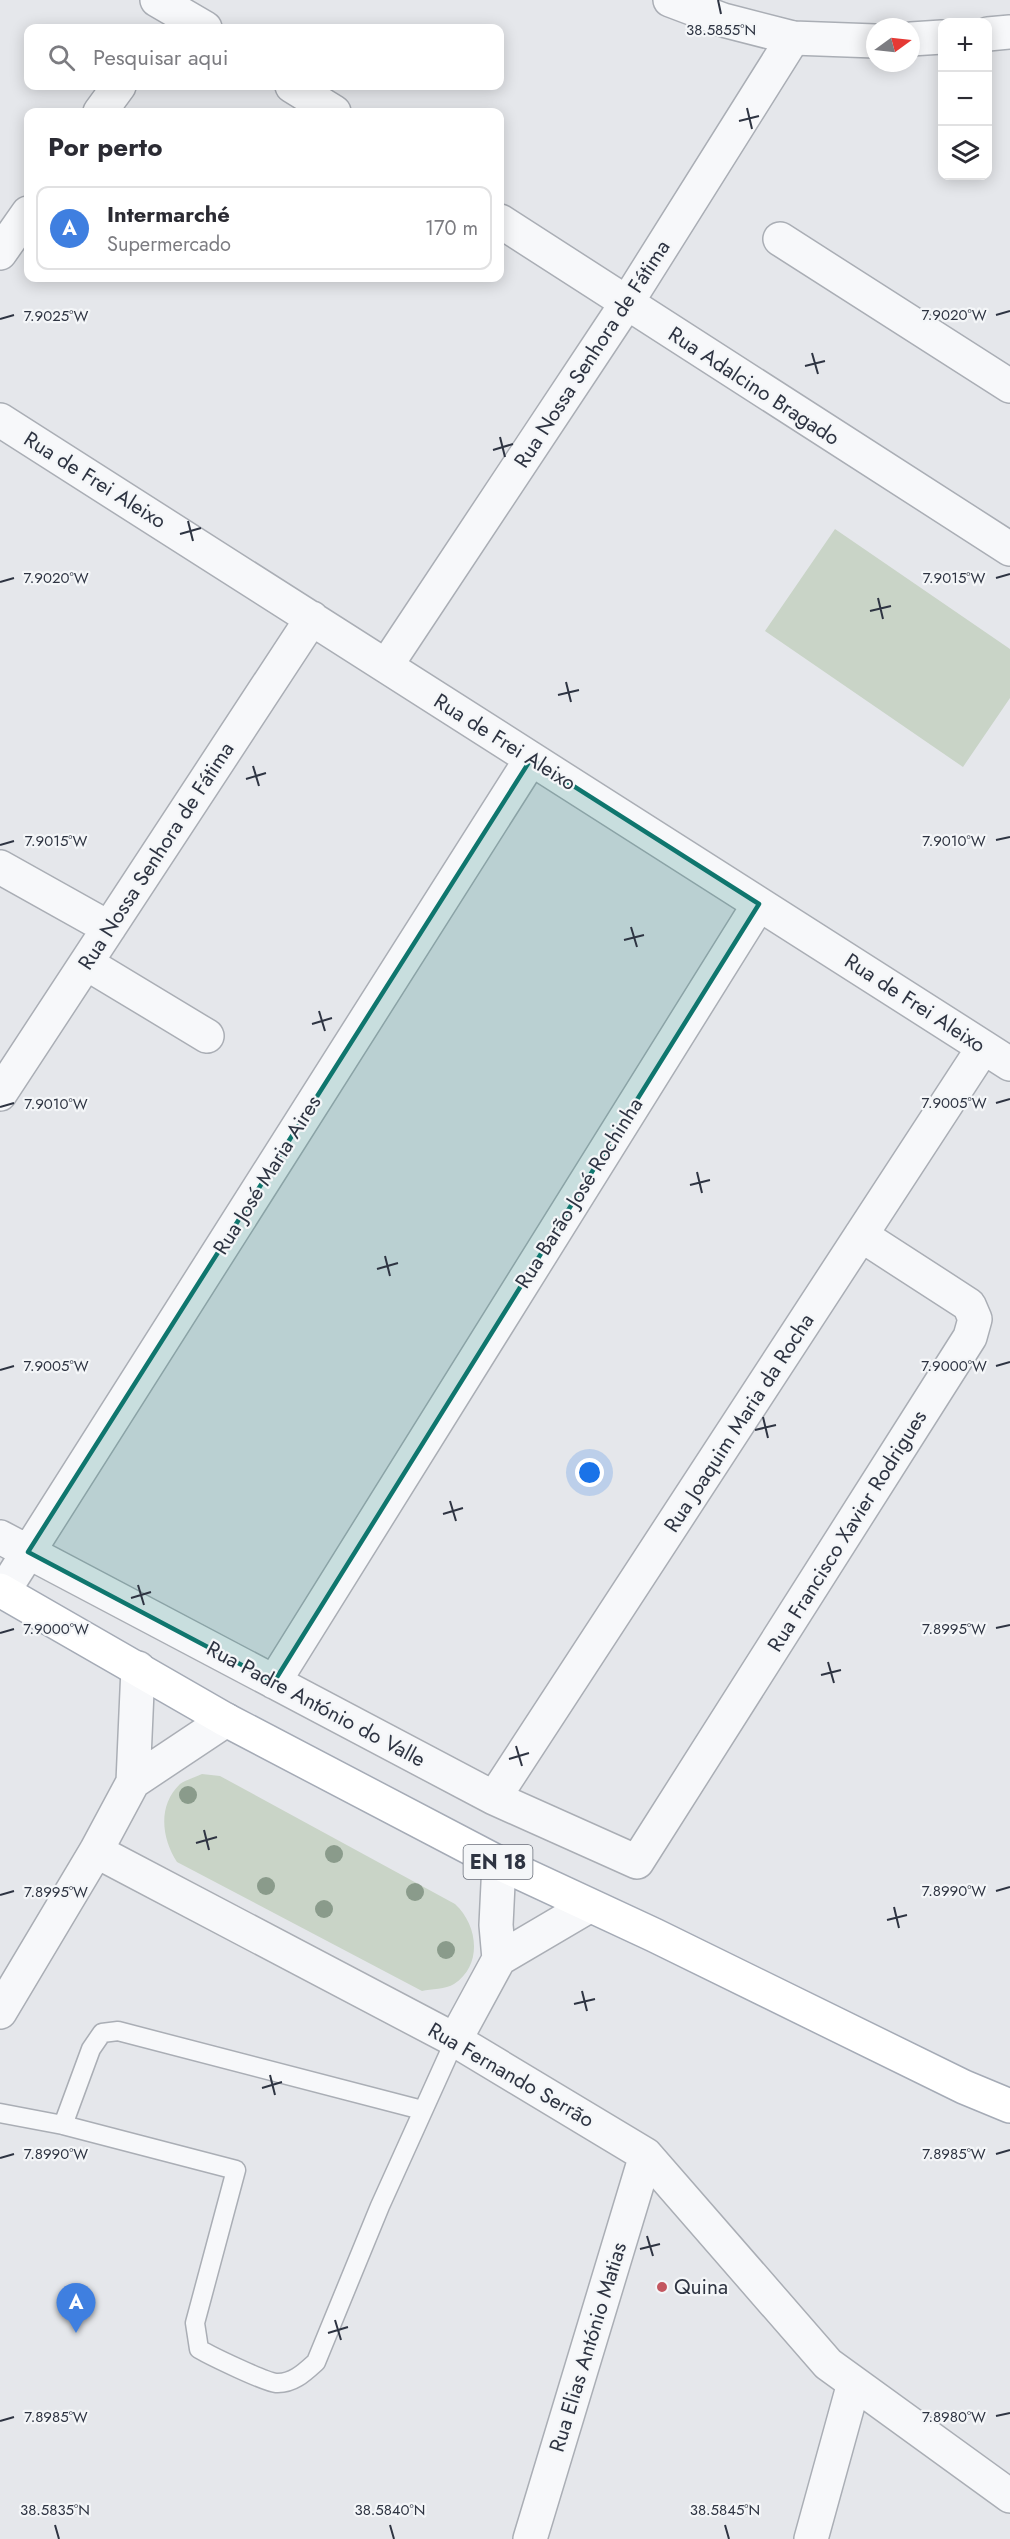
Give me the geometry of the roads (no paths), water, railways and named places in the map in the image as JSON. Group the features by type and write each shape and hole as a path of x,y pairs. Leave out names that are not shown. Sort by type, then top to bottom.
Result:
{"main road":[{"name":"EN 18","path":"1,1591 226,1720 499,1863 654,1935 964,2087 1010,2106"}],"street":[{"path":"670,0 723,20 793,38 866,41"},
{"path":"164,12 195,24"},
{"path":"992,34 1010,32"},
{"path":"920,38 938,37"},
{"name":"Rua Nossa Senhora de Fátima","path":"386,666 626,304 793,38"},
{"path":"103,108 116,90"},
{"path":"298,90 328,108"},
{"path":"0,253 24,219"},
{"name":"Rua Adalcino Bragado","path":"504,224 1010,549"},
{"path":"780,239 1010,386"},
{"name":"Rua de Frei Aleixo","path":"0,420 997,1056"},
{"name":"Rua Nossa Senhora de Fátima","path":"0,1094 312,618"},
{"name":"Rua José Maria Aires","path":"1,1591 14,1544 531,759"},
{"path":"0,867 109,928"},
{"name":"Rua Barão José Rochinha","path":"274,1682 759,904"},
{"path":"86,963 207,1036"},
{"name":"Rua Joaquim Maria da Rocha","path":"494,1798 861,1235 997,1056"},
{"name":"Rua Francisco Xavier Rodrigues","path":"637,1862 970,1337 975,1319 969,1305 861,1235"},
{"name":"Rua Padre António do Valle","path":"14,1544 494,1798 637,1862"},
{"path":"0,2012 96,1851 133,1782 138,1668"},
{"path":"133,1782 226,1720"},
{"name":"Rua Fernando Serrão","path":"96,1851 455,2040 646,2155 828,2364 1010,2496"},
{"path":"499,1863 496,1925 499,1959"},
{"path":"455,2040 499,1959 589,1906"},
{"name":"Rua Elias António Matias","path":"530,2539 646,2155"},
{"path":"811,2539 854,2383"}],"lane":[{"path":"63,2125 91,2049 102,2033 118,2031 422,2110"},
{"path":"0,2113 63,2125 236,2170 195,2323 199,2349 212,2357 276,2383 299,2377 316,2362 380,2206 455,2040"}],"place":[{"name":"Quina","path":"662,2287"},
{"name":"Intermarché","path":"76,2333"}]}
